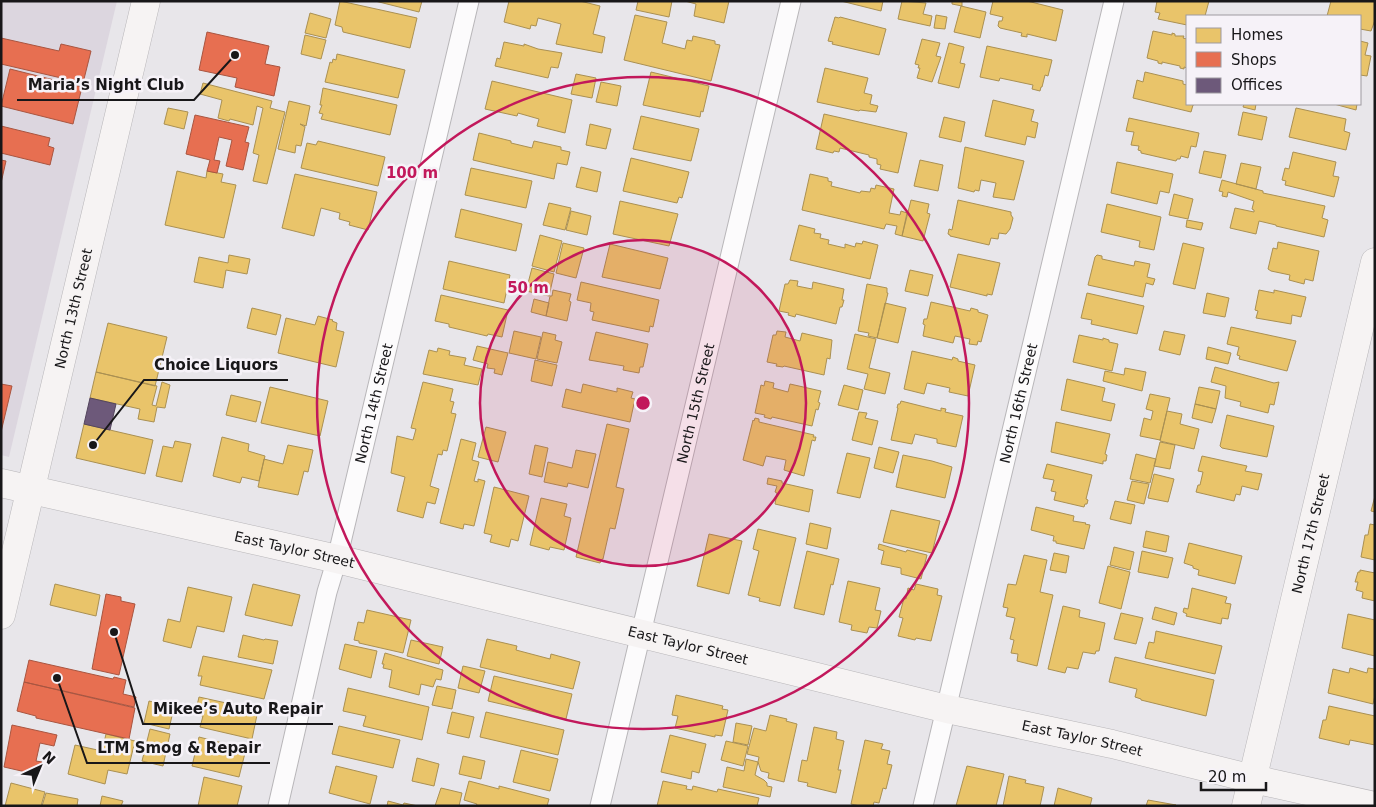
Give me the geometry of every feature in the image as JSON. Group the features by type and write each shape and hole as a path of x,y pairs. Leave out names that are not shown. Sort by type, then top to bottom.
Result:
{"main road":[{"name":"North 13th Street","path":"1,615 146,1"},
{"name":"North 17th Street","path":"1246,806 1375,262"},
{"name":"East Taylor Street","path":"1,483 336,559 947,709 1112,744 1253,779 1375,806"}],"street":[{"name":"North 14th Street","path":"278,806 327,592 469,1"},
{"name":"North 15th Street","path":"600,806 791,1"},
{"name":"North 16th Street","path":"923,806 1114,1"}],"shaded area":[{"path":"1,1 117,1 9,457 1,455"}],"building: Homes":[{"path":"340,1 417,18 410,48 343,32 342,27 335,25"},
{"path":"375,1 422,1 419,12"},
{"path":"509,1 580,1 600,6 593,34 605,37 602,53 556,44 561,24 538,18 536,26 531,25 530,29 504,22"},
{"path":"638,1 672,1 669,17 636,10"},
{"path":"685,1 729,1 724,23 694,16 696,4"},
{"path":"841,1 883,1 881,11"},
{"path":"902,1 926,3 923,14 932,16 930,26 898,19"},
{"path":"952,1 962,1 962,6 952,4"},
{"path":"993,1 1027,1 1063,10 1056,41 1027,34 1027,37 1021,36 1022,33 1000,28 998,26 999,21 1002,21 1003,17 990,14"},
{"path":"1157,1 1209,1 1205,15 1186,15 1186,25 1158,19 1160,13 1155,12"},
{"path":"1331,1 1375,1 1375,20 1371,31 1361,29 1361,15 1327,15"},
{"path":"961,6 986,12 980,38 954,32"},
{"path":"310,13 331,19 326,38 305,33"},
{"path":"635,15 667,22 662,43 685,49 687,40 692,41 693,36 715,41 715,44 720,45 711,81 624,60"},
{"path":"936,15 947,17 945,29 934,28"},
{"path":"835,17 886,29 879,55 832,44 833,42 828,41"},
{"path":"1153,31 1172,35 1172,33 1175,36 1184,36 1183,38 1186,39 1186,68 1184,67 1184,69 1180,68 1180,66 1162,62 1162,64 1147,58"},
{"path":"305,35 326,40 321,59 301,54"},
{"path":"922,39 940,43 936,56 941,57 932,82 917,78 920,68 918,68 919,65 915,64"},
{"path":"1361,41 1368,43 1365,55 1371,56 1367,76 1361,75"},
{"path":"504,42 524,46 524,44 538,49 562,53 558,68 551,67 548,78 495,66 497,58 500,59"},
{"path":"949,43 964,47 960,63 965,64 959,88 938,83"},
{"path":"987,46 1052,60 1048,76 1045,75 1040,91 1032,89 1033,85 1000,78 999,81 980,77"},
{"path":"337,54 405,70 398,98 325,82 330,62 332,63 333,59 336,60"},
{"path":"825,68 868,78 864,93 872,95 870,104 878,106 876,112 859,111 817,102"},
{"path":"651,72 709,86 700,117 643,105"},
{"path":"1145,72 1183,81 1183,84 1186,85 1186,105 1193,105 1191,112 1133,98 1137,80 1143,82"},
{"path":"576,74 596,78 592,98 571,94"},
{"path":"492,81 572,100 565,133 537,126 539,119 518,113 517,116 485,109"},
{"path":"601,82 621,86 617,106 596,102"},
{"path":"203,83 272,101 270,108 285,112 267,184 253,181 259,155 253,153 263,108 257,106 253,125 218,118 222,100 200,94"},
{"path":"323,88 397,105 390,135 321,119 323,114 319,113 322,105 320,105"},
{"path":"993,100 1034,110 1031,121 1038,123 1035,138 1027,136 1025,145 985,136"},
{"path":"289,101 310,106 306,126 300,124 305,127 301,146 296,145 295,153 278,149"},
{"path":"1244,105 1256,105 1255,110 1243,107"},
{"path":"1338,105 1357,105 1356,110"},
{"path":"168,108 188,112 184,129 164,124"},
{"path":"1296,108 1346,119 1344,131 1350,133 1346,150 1289,137"},
{"path":"1243,112 1267,117 1262,140 1238,135"},
{"path":"824,114 907,133 898,173 880,169 881,165 877,164 877,159 869,157 869,155 840,148 839,152 834,151 833,153 816,149"},
{"path":"641,116 699,129 691,161 633,149"},
{"path":"944,117 965,122 961,142 939,137"},
{"path":"1129,118 1199,133 1196,147 1191,146 1188,158 1181,156 1176,161 1141,153 1138,150 1139,146 1131,145 1134,132 1126,131"},
{"path":"590,124 611,129 606,149 586,145"},
{"path":"479,133 532,148 534,141 561,147 561,150 570,152 567,165 557,163 554,179 473,160"},
{"path":"318,141 385,157 378,186 301,168 307,143 316,145"},
{"path":"965,147 1024,161 1014,200 993,197 996,183 981,180 979,191 975,190 974,192 958,188"},
{"path":"1204,151 1226,155 1221,178 1199,173"},
{"path":"1293,152 1336,162 1333,176 1339,177 1334,197 1285,185 1286,181 1282,180 1285,168 1289,169"},
{"path":"631,158 689,172 682,198 679,197 677,203 623,191"},
{"path":"920,160 943,165 938,191 914,186"},
{"path":"1117,162 1173,174 1169,193 1160,191 1157,204 1111,193"},
{"path":"1241,163 1261,167 1256,189 1236,184"},
{"path":"581,167 601,172 597,192 576,187"},
{"path":"471,168 532,181 526,208 465,195"},
{"path":"177,171 206,178 207,171 223,174 221,182 236,185 224,238 165,225"},
{"path":"295,174 377,192 368,230 349,225 350,222 339,219 340,213 321,208 314,236 282,228"},
{"path":"810,174 828,178 828,181 832,182 831,186 860,193 861,191 870,192 871,188 875,189 876,185 894,189 889,213 900,215 901,211 907,213 902,236 895,234 897,226 886,224 884,229 802,210"},
{"path":"1222,180 1263,191 1263,193 1325,206 1322,218 1328,220 1324,237 1259,221 1256,234 1230,228 1235,208 1254,212 1252,209 1254,201 1228,192 1227,197 1222,196 1223,192 1219,191"},
{"path":"1174,194 1193,199 1188,219 1169,215"},
{"path":"911,200 929,204 927,213 930,214 923,241 902,236"},
{"path":"958,200 1011,212 1013,218 1010,229 1006,234 999,233 998,239 991,238 989,245 950,236 948,234 949,229 952,230"},
{"path":"620,201 678,214 669,246 613,234"},
{"path":"549,203 571,208 565,230 543,225"},
{"path":"1107,204 1161,217 1154,250 1139,247 1140,241 1101,232"},
{"path":"461,209 522,224 516,251 455,237"},
{"path":"571,211 591,216 587,235 566,230"},
{"path":"1187,220 1203,223 1201,230 1186,227"},
{"path":"799,225 815,229 814,233 821,234 820,238 829,240 828,244 845,248 845,244 855,247 856,243 862,244 863,241 878,245 870,279 790,260"},
{"path":"540,235 562,241 554,272 532,266"},
{"path":"1278,242 1319,251 1313,281 1305,279 1304,284 1289,280 1290,275 1268,269 1273,248 1277,249"},
{"path":"563,243 584,248 576,278 556,273"},
{"path":"1183,243 1204,248 1195,289 1173,284"},
{"path":"610,244 668,258 660,289 602,277"},
{"path":"958,254 1000,263 992,295 987,294 987,296 950,287"},
{"path":"229,255 250,259 247,274 226,270 223,288 194,282 199,257 228,263"},
{"path":"1097,255 1102,256 1102,259 1134,266 1135,261 1150,264 1147,277 1155,279 1153,285 1146,283 1143,297 1088,285"},
{"path":"449,261 510,275 504,303 443,289"},
{"path":"532,268 554,274 549,296 526,291"},
{"path":"910,270 933,275 928,296 905,291"},
{"path":"790,280 798,281 797,286 812,289 813,282 844,289 842,300 844,300 842,307 840,307 836,324 796,314 795,317 788,315 789,313 779,311 785,284 788,284"},
{"path":"581,282 659,300 653,327 650,326 649,332 592,320 594,312 590,311 591,303 577,300"},
{"path":"867,284 887,288 888,293 877,338 868,336 869,333 858,331"},
{"path":"553,290 571,294 567,321 546,316"},
{"path":"1259,290 1274,293 1274,290 1306,297 1301,317 1292,315 1291,324 1256,318 1258,311 1255,310"},
{"path":"1087,293 1144,306 1137,334 1091,324 1092,320 1081,318"},
{"path":"1207,293 1229,298 1225,317 1203,313"},
{"path":"441,295 508,310 502,337 488,334 487,336 449,327 449,324 435,321"},
{"path":"534,299 549,303 546,316 531,312"},
{"path":"931,302 970,311 971,308 988,315 981,342 978,341 977,345 969,344 970,339 955,336 953,343 923,336 924,319 927,319"},
{"path":"885,303 906,308 898,343 877,338"},
{"path":"252,308 281,315 276,335 247,328"},
{"path":"318,316 333,320 337,323 336,330 344,332 336,367 278,353 286,318 315,325"},
{"path":"108,323 167,337 155,386 96,372"},
{"path":"1231,327 1296,341 1287,371 1239,359 1240,356 1237,355 1239,347 1227,344"},
{"path":"514,331 541,337 536,359 509,353"},
{"path":"777,331 786,332 785,337 800,341 802,333 832,340 830,359 827,358 824,375 776,366 777,364 767,362 773,335 776,335"},
{"path":"1164,331 1185,335 1180,355 1159,350"},
{"path":"543,332 556,335 555,340 562,342 557,363 537,359"},
{"path":"596,332 648,344 643,367 640,367 639,373 623,370 624,366 589,360"},
{"path":"855,334 876,339 869,368 890,373 885,394 864,389 868,374 847,369"},
{"path":"1079,335 1103,340 1103,338 1118,344 1112,371 1073,362"},
{"path":"477,346 508,353 502,375 494,373 495,369 487,368 488,364 473,360"},
{"path":"1208,347 1231,353 1228,364 1206,359"},
{"path":"438,348 450,351 449,355 466,358 464,365 482,369 478,385 423,374 429,350 437,352"},
{"path":"912,351 952,360 953,357 958,359 958,361 975,365 968,396 949,392 950,388 927,383 924,394 904,389"},
{"path":"535,360 557,365 552,386 531,381"},
{"path":"1215,367 1274,383 1279,382 1274,405 1270,404 1268,413 1240,406 1241,402 1225,398 1226,386 1211,382"},
{"path":"1125,368 1146,372 1142,391 1103,381 1105,371 1124,375"},
{"path":"96,372 157,386 152,405 156,406 162,382 170,385 165,408 157,407 154,422 138,419 140,409 90,398"},
{"path":"1067,379 1105,388 1102,401 1115,404 1111,421 1061,410"},
{"path":"765,381 774,383 773,388 788,392 790,384 821,391 818,402 820,403 818,410 816,409 812,426 772,417 771,419 764,417 765,415 755,413 761,385 764,386"},
{"path":"423,382 453,389 450,401 454,402 451,413 456,414 447,451 443,450 442,455 438,454 430,486 439,489 435,504 427,502 423,518 397,511 405,477 391,473 397,436 413,440 416,429 411,428"},
{"path":"583,384 617,392 617,388 633,392 631,398 635,399 630,422 562,407 566,389 581,393"},
{"path":"844,385 863,390 858,410 838,405"},
{"path":"270,387 328,401 320,436 261,423"},
{"path":"1199,387 1220,391 1216,409 1195,404"},
{"path":"1150,394 1170,398 1160,440 1140,436 1144,418 1151,420 1153,411 1146,409"},
{"path":"231,395 261,402 256,422 226,415"},
{"path":"901,401 941,411 941,408 946,409 945,412 963,416 956,447 937,443 937,439 915,434 912,444 891,440 898,404"},
{"path":"1195,404 1216,409 1212,423 1192,418"},
{"path":"1167,411 1182,414 1180,424 1199,429 1194,449 1160,441"},
{"path":"859,412 867,413 865,418 878,421 872,445 852,440"},
{"path":"1227,415 1274,426 1267,457 1220,446"},
{"path":"755,418 759,419 759,422 816,437 815,441 812,440 804,476 784,470 786,460 766,456 763,466 743,460"},
{"path":"1056,422 1110,434 1105,454 1107,455 1106,461 1103,461 1103,464 1051,452"},
{"path":"84,424 153,440 145,474 76,458"},
{"path":"607,424 629,429 616,487 624,489 615,529 610,528 603,559 600,563 576,557"},
{"path":"486,427 506,432 498,462 478,457"},
{"path":"222,437 249,444 248,451 265,456 259,481 242,477 240,483 213,476"},
{"path":"461,439 476,443 472,460 479,462 474,481 478,482 478,479 485,481 474,526 464,524 463,529 440,523"},
{"path":"175,441 191,444 182,482 156,476 163,446 173,448"},
{"path":"1160,442 1175,445 1170,469 1154,466"},
{"path":"288,445 313,450 308,472 304,471 298,495 258,487 264,459 283,464"},
{"path":"535,445 548,448 542,477 529,474"},
{"path":"879,447 899,452 893,473 874,468"},
{"path":"576,450 596,454 588,488 568,483 567,487 544,482 548,462 572,468"},
{"path":"847,453 870,458 860,498 837,493"},
{"path":"1136,454 1156,459 1150,483 1130,479"},
{"path":"903,455 952,467 945,498 896,487"},
{"path":"1202,456 1247,466 1245,471 1262,474 1258,490 1242,486 1240,495 1236,494 1234,501 1196,492 1203,472 1198,471"},
{"path":"1047,464 1092,475 1086,499 1088,500 1087,504 1084,507 1054,500 1056,492 1051,491 1054,480 1043,478"},
{"path":"1154,474 1174,479 1168,502 1148,498"},
{"path":"768,478 813,490 809,512 775,504 777,486 767,484"},
{"path":"1132,481 1149,484 1144,504 1127,500"},
{"path":"494,487 529,496 518,541 511,539 509,547 490,542 492,535 484,533"},
{"path":"1375,496 1375,512 1371,511"},
{"path":"541,498 567,504 564,516 571,518 564,550 550,547 549,550 530,545"},
{"path":"1115,501 1135,505 1131,524 1110,519"},
{"path":"1036,507 1074,516 1073,521 1090,525 1084,549 1056,543 1056,541 1053,541 1054,536 1031,530"},
{"path":"891,510 940,521 932,553 883,542"},
{"path":"810,523 831,528 827,549 806,544"},
{"path":"1370,524 1375,525 1375,560 1361,557 1365,535 1368,535"},
{"path":"758,529 796,538 780,606 759,601 760,598 748,595 759,551 753,549"},
{"path":"1146,531 1169,536 1166,552 1143,547"},
{"path":"709,534 742,541 729,594 697,586"},
{"path":"1189,543 1242,556 1235,584 1198,575 1199,570 1184,563"},
{"path":"879,544 906,552 907,550 927,555 921,579 901,574 901,568 881,564 884,551 878,549"},
{"path":"1114,547 1134,552 1130,570 1110,565"},
{"path":"807,551 839,559 824,615 794,608"},
{"path":"1142,551 1173,558 1168,578 1138,572"},
{"path":"1054,553 1069,556 1066,573 1050,570"},
{"path":"1024,555 1047,560 1040,592 1053,595 1037,666 1017,661 1018,654 1011,653 1014,640 1010,639 1015,618 1006,616 1008,608 1003,607 1008,584 1016,585"},
{"path":"1108,566 1130,572 1121,609 1099,603"},
{"path":"1360,570 1375,573 1375,601 1362,598 1363,592 1356,590 1358,582 1355,582"},
{"path":"848,581 880,588 875,610 881,611 877,628 869,627 867,633 851,630 852,625 839,622"},
{"path":"55,584 100,595 96,616 50,605"},
{"path":"253,584 300,595 292,626 245,615"},
{"path":"916,584 938,589 937,595 942,596 931,641 898,636 903,618 899,617 904,598 906,599 908,588 914,590"},
{"path":"188,587 232,597 224,632 197,626 191,648 163,641 168,619 180,622"},
{"path":"1192,588 1227,597 1225,603 1231,604 1228,619 1222,618 1221,624 1186,616 1187,614 1183,612 1184,608 1188,609"},
{"path":"1063,606 1080,610 1079,617 1105,623 1099,651 1096,651 1095,654 1083,652 1078,669 1067,667 1065,673 1048,669"},
{"path":"1155,607 1177,613 1174,625 1152,619"},
{"path":"367,610 411,620 403,653 359,643 359,641 354,640 358,622 364,623"},
{"path":"1121,613 1143,618 1136,644 1114,639"},
{"path":"1348,614 1375,620 1375,656 1342,648"},
{"path":"1156,631 1222,646 1215,674 1145,658 1149,642 1154,643"},
{"path":"243,635 278,641 273,664 238,657"},
{"path":"487,639 517,646 516,650 550,659 551,654 580,662 573,689 480,667"},
{"path":"411,640 443,647 439,664 407,656"},
{"path":"345,644 377,651 371,678 339,669"},
{"path":"385,653 443,670 441,680 436,679 433,687 421,684 419,695 389,687 392,670 383,668 384,664 382,664"},
{"path":"203,656 272,670 264,699 200,685 202,676 198,676"},
{"path":"1115,657 1214,680 1206,716 1141,700 1135,697 1137,689 1109,682"},
{"path":"463,666 485,671 479,693 458,688"},
{"path":"1350,668 1367,673 1368,668 1375,669 1373,704 1328,693 1333,669 1349,673"},
{"path":"494,676 572,694 566,719 488,701"},
{"path":"437,686 456,690 452,709 432,705"},
{"path":"348,688 429,707 422,740 363,726 366,716 343,711"},
{"path":"676,695 723,706 722,709 728,710 722,736 715,735 715,737 675,728 678,716 672,715"},
{"path":"199,697 258,710 252,739 200,727 203,716 195,714"},
{"path":"149,701 174,707 169,729 144,723"},
{"path":"1329,706 1375,716 1375,745 1350,740 1349,745 1319,738 1323,720 1326,720"},
{"path":"452,712 474,717 469,738 447,733"},
{"path":"486,712 564,730 558,755 480,737"},
{"path":"770,715 787,719 786,721 797,724 784,782 768,778 769,773 761,771 758,762 759,757 747,754 754,728 766,731"},
{"path":"736,723 752,726 748,745 733,742"},
{"path":"339,726 400,740 393,768 332,754"},
{"path":"814,727 837,732 836,739 844,741 838,770 841,770 836,793 807,786 808,783 798,781 802,760 807,761"},
{"path":"150,729 170,734 163,766 142,761"},
{"path":"106,734 135,741 127,774 108,770 105,784 68,774 75,745 102,751"},
{"path":"670,735 706,744 699,773 692,771 691,779 661,772"},
{"path":"199,737 246,749 239,777 192,766"},
{"path":"865,740 883,744 881,749 890,751 887,764 892,765 886,789 883,788 879,803 874,802 873,806 851,804"},
{"path":"726,741 748,746 743,766 721,760"},
{"path":"521,750 558,759 550,791 513,782"},
{"path":"463,756 485,761 481,779 459,774"},
{"path":"417,758 439,764 434,786 412,781"},
{"path":"746,759 758,762 755,775 764,780 767,786 772,787 770,797 723,787 727,767 744,771"},
{"path":"336,766 377,776 370,804 329,793"},
{"path":"967,766 1004,774 996,806 956,806"},
{"path":"1009,776 1026,780 1025,783 1044,787 1040,806 1003,806"},
{"path":"204,777 242,786 237,806 198,806"},
{"path":"469,781 499,789 499,786 549,799 547,806 476,806 477,804 464,800"},
{"path":"663,781 687,786 686,789 692,790 693,786 717,792 718,789 759,798 757,806 657,806"},
{"path":"11,783 45,792 41,806 5,806"},
{"path":"441,788 462,793 459,806 435,806"},
{"path":"1058,788 1092,798 1090,806 1054,806"},
{"path":"46,793 78,799 77,806 42,806"},
{"path":"102,796 123,801 121,806 100,806"},
{"path":"1148,800 1176,805 1146,806"},
{"path":"388,801 403,805 404,803 418,806 387,806"}],"building: Shops":[{"path":"207,32 269,46 265,64 280,67 274,96 235,87 237,78 199,70"},
{"path":"1,38 59,51 61,44 91,51 83,83 1,64"},
{"path":"10,69 82,87 73,124 1,106"},
{"path":"195,115 249,127 245,142 249,143 243,170 226,166 232,140 219,137 214,160 220,161 217,173 207,171 210,160 186,154"},
{"path":"1,126 50,138 48,146 54,148 50,165 1,153"},
{"path":"1,160 6,161 1,183"},
{"path":"1,384 12,386 1,432"},
{"path":"106,594 121,597 121,601 135,604 119,675 92,669"},
{"path":"29,660 113,679 114,677 126,680 123,694 136,697 134,707 24,682"},
{"path":"24,682 135,708 129,739 36,718 36,716 17,711"},
{"path":"12,725 57,735 54,746 40,743 36,761 42,762 39,775 4,767"}],"building: Offices":[{"path":"90,398 116,404 110,430 84,424"}],"place":[{"name":"Maria’s Night Club","path":"235,55"},
{"name":"Choice Liquors","path":"93,445"},
{"name":"Mikee’s Auto Repair","path":"114,632"},
{"name":"LTM Smog & Repair","path":"57,678"}]}
